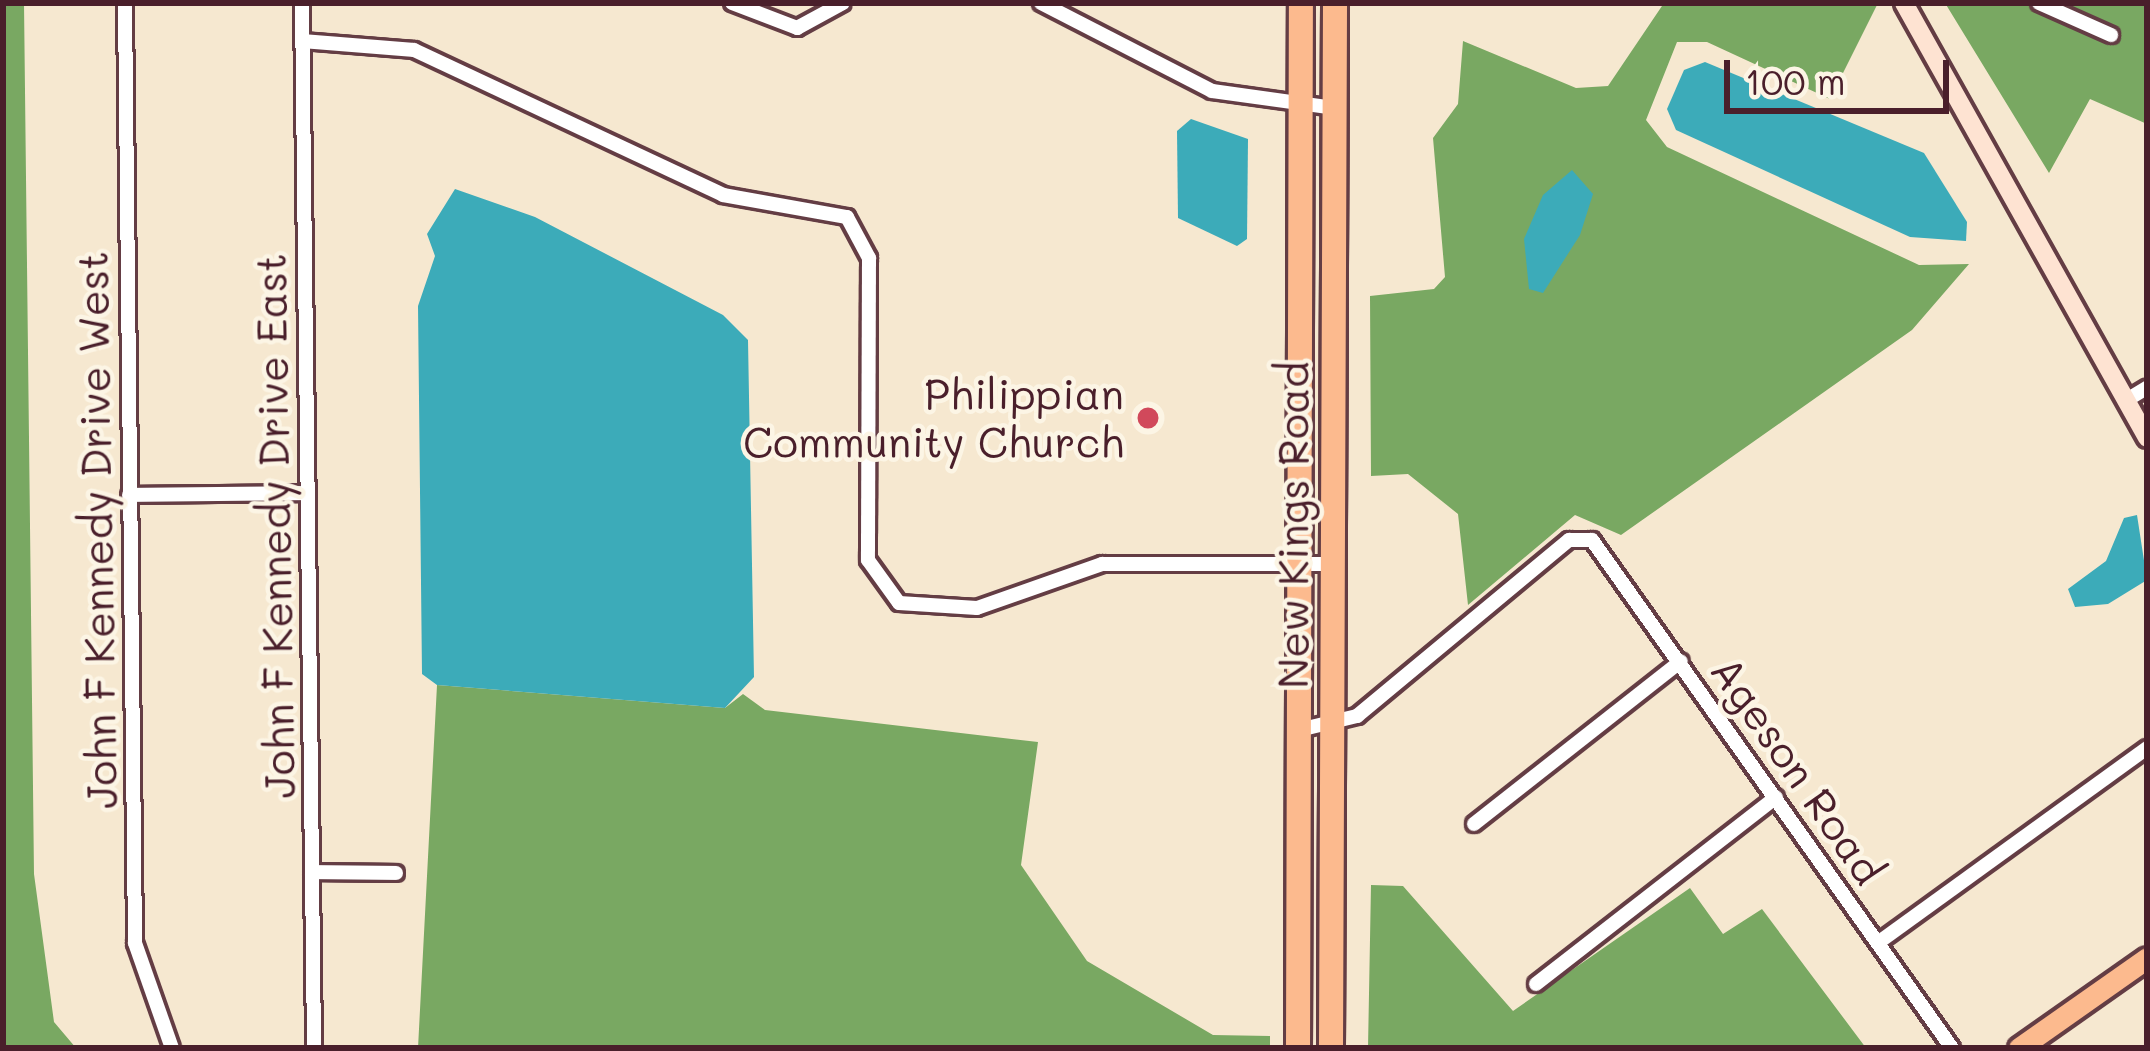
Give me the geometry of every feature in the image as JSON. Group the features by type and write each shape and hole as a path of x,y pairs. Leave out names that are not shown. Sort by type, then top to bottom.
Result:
{"highway":[{"name":"New Kings Road","path":"1298,1048 1300,3"},
{"name":"New Kings Road","path":"1331,1048 1335,3"}],"main road":[{"path":"1904,3 2147,438"},
{"path":"2019,1048 2147,958"}],"street":[{"name":"John F Kennedy Drive West","path":"125,3 135,943 172,1048"},
{"name":"John F Kennedy Drive East","path":"302,3 314,1048"},
{"path":"732,3 797,28 843,3"},
{"path":"1041,3 1212,91 1334,108"},
{"path":"2039,3 2111,35"},
{"path":"303,41 414,50 723,196 847,217 868,258 868,560 898,603 977,608 1102,564 1332,564"},
{"path":"2125,401 2147,388"},
{"path":"129,495 308,493"},
{"name":"Ageson Road","path":"1332,726 1583,538 1681,661 1952,1048"},
{"path":"1474,824 1681,661"},
{"path":"1299,730 1332,726"},
{"path":"1879,942 2147,748"},
{"path":"1536,984 1777,797"},
{"path":"312,872 396,873"}],"green space":[{"path":"3,3 24,3 34,874 54,1022 76,1048 3,1048"},
{"path":"1664,3 1877,5 1830,99 1707,42 1677,42 1646,120 1667,147 1919,265 1969,264 1912,330 1621,535 1575,515 1468,605 1458,514 1408,474 1371,476 1370,296 1434,289 1445,277 1433,138 1458,104 1463,41 1576,88 1608,86"},
{"path":"1945,3 2147,3 2147,124 2090,99 2049,173"},
{"path":"437,685 725,708 743,694 765,710 1038,742 1021,865 1087,961 1213,1035 1270,1036 1270,1048 418,1048"},
{"path":"1371,885 1403,886 1513,1011 1690,888 1723,934 1762,909 1866,1048 1368,1048"}],"water":[{"path":"1705,62 1924,153 1967,222 1966,241 1910,237 1676,130 1667,109 1684,70"},
{"path":"1191,119 1248,139 1247,239 1237,246 1178,218 1177,131"},
{"path":"1572,170 1593,194 1580,235 1543,293 1529,289 1524,239 1543,195"},
{"path":"455,189 535,217 723,315 748,340 754,677 725,708 437,685 422,674 418,306 435,256 427,234"},
{"path":"2137,515 2147,580 2108,604 2075,607 2068,589 2106,561 2124,518"}],"place":[{"name":"Philippian Community Church","path":"1148,418"}]}
